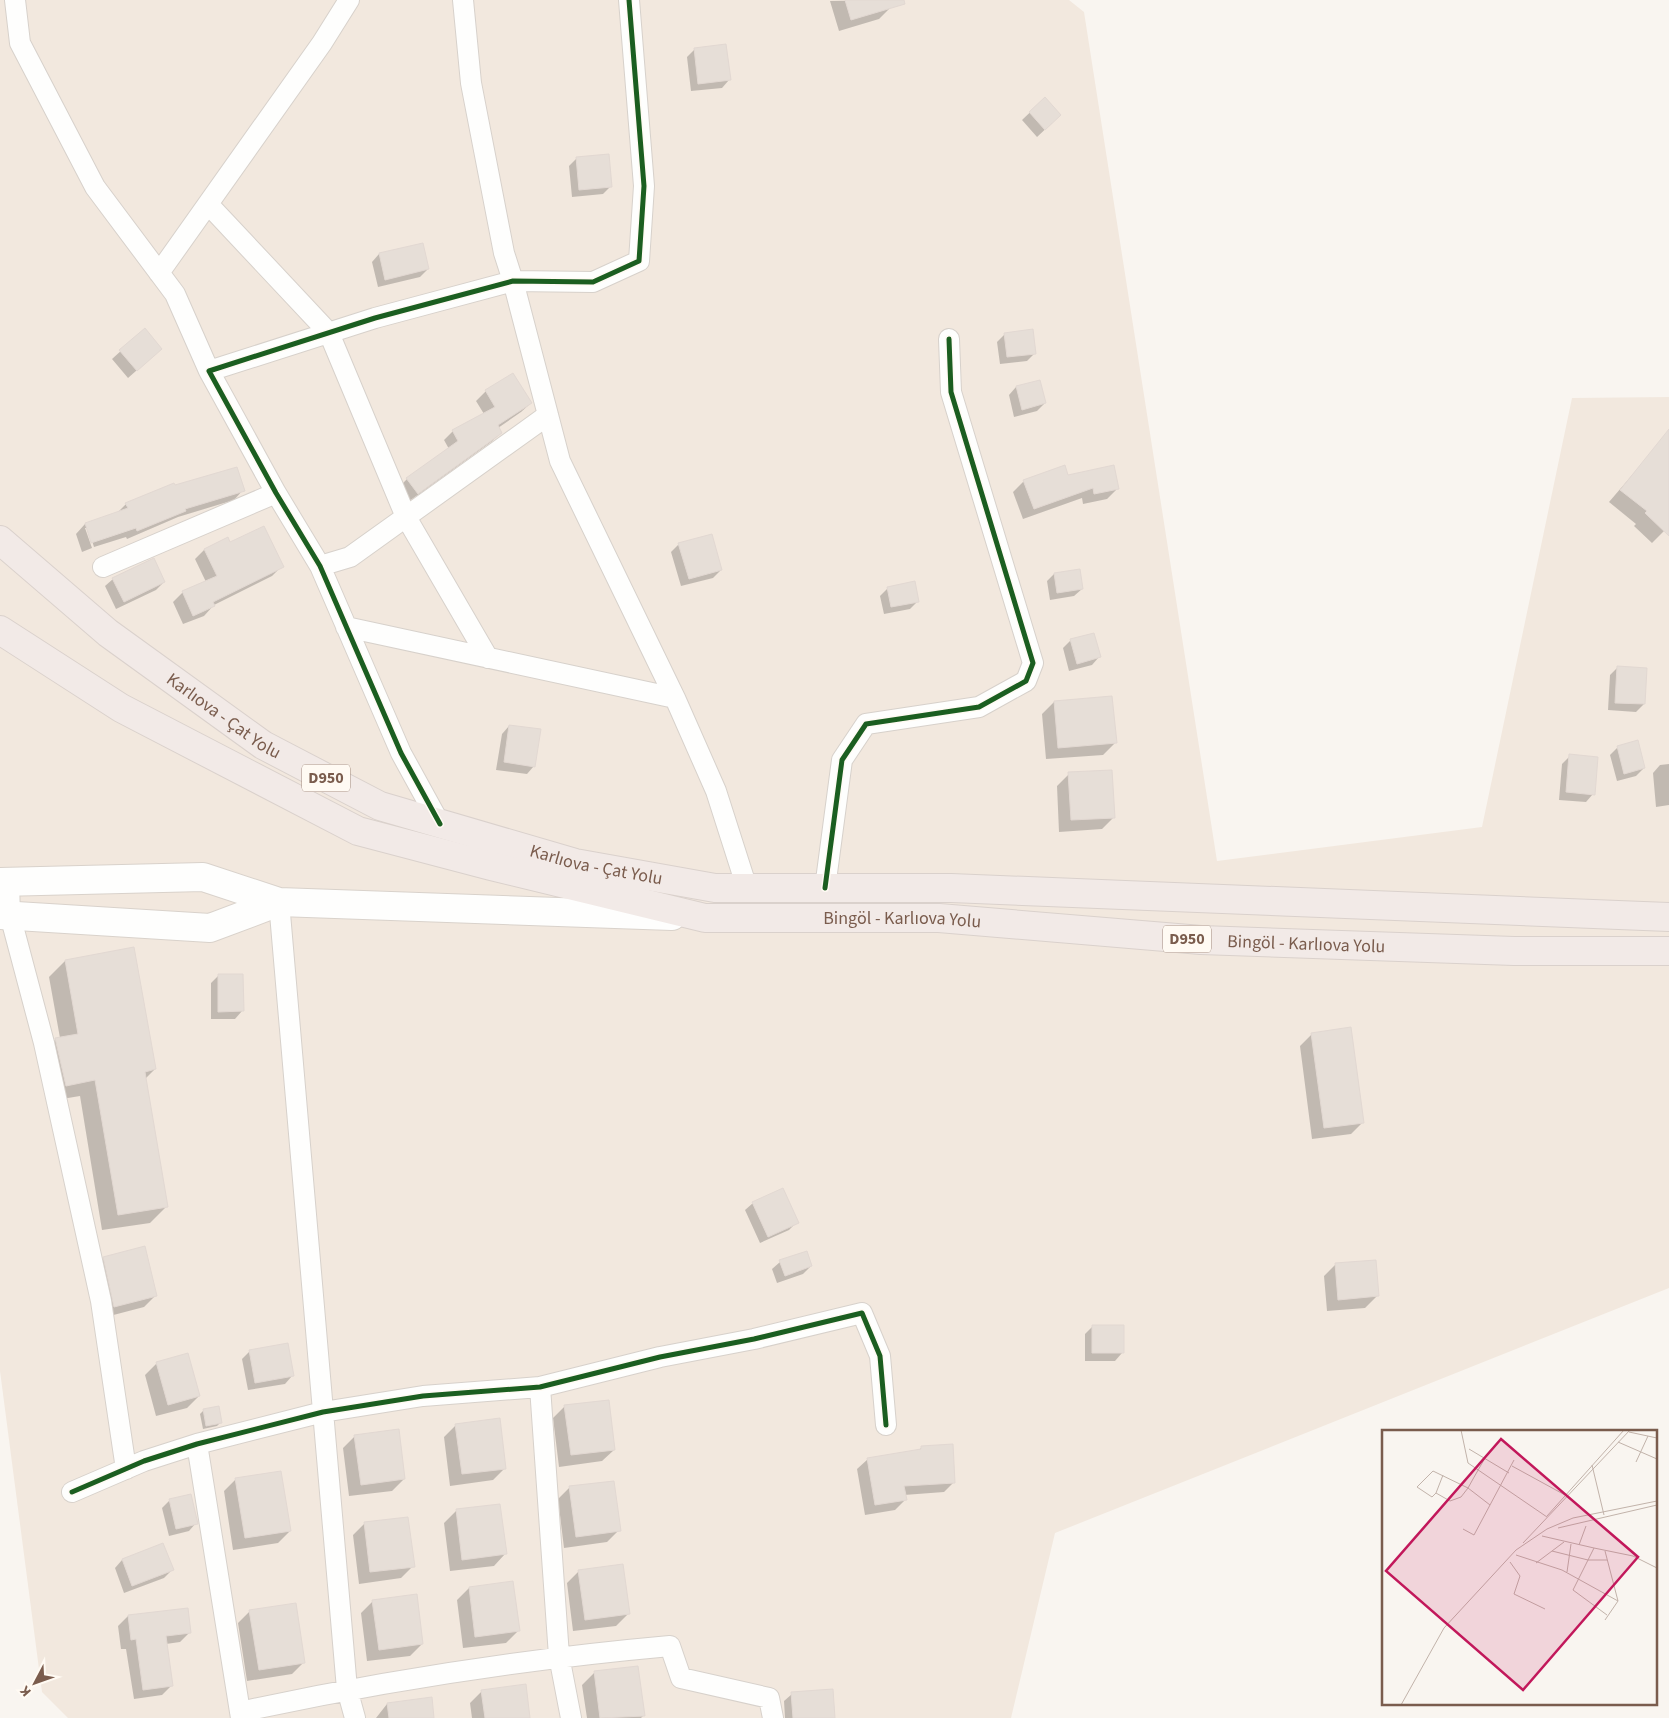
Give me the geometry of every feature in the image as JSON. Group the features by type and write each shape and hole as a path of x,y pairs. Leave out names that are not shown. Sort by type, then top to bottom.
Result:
{"highway":[{"name":"Karlıova - Çat Yolu","path":"0,540 108,633 263,745 380,806 575,863 714,888"},
{"name":"Karlıova - Çat Yolu","path":"0,630 121,708 358,831 491,866 705,918"},
{"name":"Bingöl - Karlıova Yolu","path":"714,888 951,888 1669,917"},
{"name":"Bingöl - Karlıova Yolu","path":"705,918 939,918 1210,940 1514,951 1669,951"}],"street":[{"path":"15,0 20,43 94,187 175,294 209,371 276,493 320,566 401,753 440,824"},
{"path":"159,273 322,43 349,0"},
{"path":"463,0 471,83 504,253 560,461 675,698 716,791 747,888"},
{"path":"209,371 329,333 513,281 592,282 639,261 644,186 629,0"},
{"path":"208,204 329,333 406,517 488,658"},
{"path":"825,888 842,760 866,724 979,707 1026,681 1033,664 951,392 949,338"},
{"path":"320,566 350,557 548,415"},
{"path":"103,567 276,493"},
{"path":"346,627 675,698"},
{"path":"126,1469 101,1301 44,1044 5,915 4,882 203,877 279,902 705,918"},
{"path":"5,915 210,928 279,902"},
{"path":"279,902 347,1689 354,1718"},
{"path":"72,1492 126,1469 197,1444 323,1412 424,1396 540,1387 660,1357 754,1339 862,1312 880,1356 886,1425"},
{"path":"540,1387 559,1656 571,1718"},
{"path":"197,1444 241,1715 347,1689 559,1656 670,1646 681,1678 769,1698 773,1718"}],"shaded area":[{"path":"0,0 1069,0 1084,12 1217,861 1482,827 1572,398 1669,397 1669,1288 1055,1533 1011,1718 68,1718 42,1692 0,1371"}],"building":[{"path":"845,0 904,0 905,4 851,20"},
{"path":"726,44 731,80 698,84 694,48"},
{"path":"1045,97 1061,115 1045,130 1029,112"},
{"path":"609,154 612,187 579,190 576,157"},
{"path":"423,243 429,269 385,280 379,253"},
{"path":"145,328 162,349 137,371 119,350"},
{"path":"1033,329 1036,354 1007,357 1004,333"},
{"path":"513,373 532,403 498,425 502,433 418,494 406,478 458,441 452,430 495,407 485,390"},
{"path":"1040,380 1046,403 1022,410 1016,386"},
{"path":"1669,429 1669,536 1645,513 1647,511 1620,490"},
{"path":"1065,465 1068,475 1114,465 1119,489 1094,494 1093,488 1034,509 1023,480"},
{"path":"237,467 245,491 185,509 186,511 137,531 136,528 91,543 85,523 128,508 125,503 174,483 175,485"},
{"path":"264,526 284,567 213,602 215,606 193,616 182,591 217,576 204,549 228,537 230,542"},
{"path":"712,534 722,570 689,579 678,543"},
{"path":"154,558 165,582 124,602 112,578"},
{"path":"1080,569 1083,589 1057,593 1054,573"},
{"path":"915,581 919,602 891,607 887,587"},
{"path":"1094,633 1101,657 1077,664 1070,639"},
{"path":"1617,666 1647,668 1645,704 1615,703"},
{"path":"1112,696 1117,743 1058,748 1054,701"},
{"path":"509,725 541,729 535,767 504,762"},
{"path":"1638,740 1645,768 1624,774 1617,746"},
{"path":"1569,754 1598,757 1595,795 1566,792"},
{"path":"1112,770 1115,818 1071,820 1068,772"},
{"path":"134,947 156,1069 145,1072 168,1207 118,1215 95,1080 66,1086 55,1038 78,1034 65,960"},
{"path":"218,974 243,974 244,1011 218,1012"},
{"path":"1351,1027 1364,1123 1324,1128 1311,1033"},
{"path":"783,1188 799,1223 768,1237 752,1202"},
{"path":"145,1246 157,1296 114,1307 103,1257"},
{"path":"807,1251 812,1266 785,1276 779,1260"},
{"path":"1376,1260 1379,1296 1338,1300 1335,1263"},
{"path":"1092,1325 1124,1325 1124,1353 1092,1353"},
{"path":"288,1343 294,1376 255,1383 249,1350"},
{"path":"188,1353 200,1396 168,1405 156,1362"},
{"path":"609,1400 615,1450 571,1455 564,1405"},
{"path":"219,1406 222,1423 206,1426 203,1409"},
{"path":"500,1418 506,1469 462,1474 455,1424"},
{"path":"399,1429 405,1479 361,1485 354,1435"},
{"path":"953,1444 955,1483 904,1486 907,1500 875,1505 867,1458 921,1449 921,1446"},
{"path":"281,1471 291,1531 245,1538 235,1478"},
{"path":"614,1481 621,1531 576,1537 569,1486"},
{"path":"191,1494 198,1524 176,1529 169,1499"},
{"path":"500,1504 507,1554 462,1560 456,1509"},
{"path":"408,1517 415,1567 370,1572 364,1522"},
{"path":"163,1543 174,1570 132,1586 122,1559"},
{"path":"623,1564 630,1614 585,1620 578,1570"},
{"path":"513,1581 520,1631 475,1637 469,1587"},
{"path":"417,1594 423,1644 379,1650 372,1600"},
{"path":"296,1603 305,1663 259,1670 249,1610"},
{"path":"188,1608 191,1633 166,1636 173,1686 143,1690 136,1639 131,1640 128,1615"},
{"path":"638,1666 645,1716 600,1718 594,1671"},
{"path":"526,1684 530,1718 485,1718 481,1690"},
{"path":"833,1689 835,1718 793,1718 791,1692"},
{"path":"432,1697 434,1718 389,1718 387,1703"}],"cycle path":[{"path":"440,824 401,753 320,566 276,493 209,371 375,318 513,281 593,282 639,261 644,186 629,0"},
{"path":"825,888 842,760 866,724 979,707 1026,681 1033,663 951,392 949,339"},
{"path":"72,1492 144,1461 197,1444 323,1412 423,1396 540,1387 660,1357 754,1339 862,1313 880,1356 886,1425"}]}
